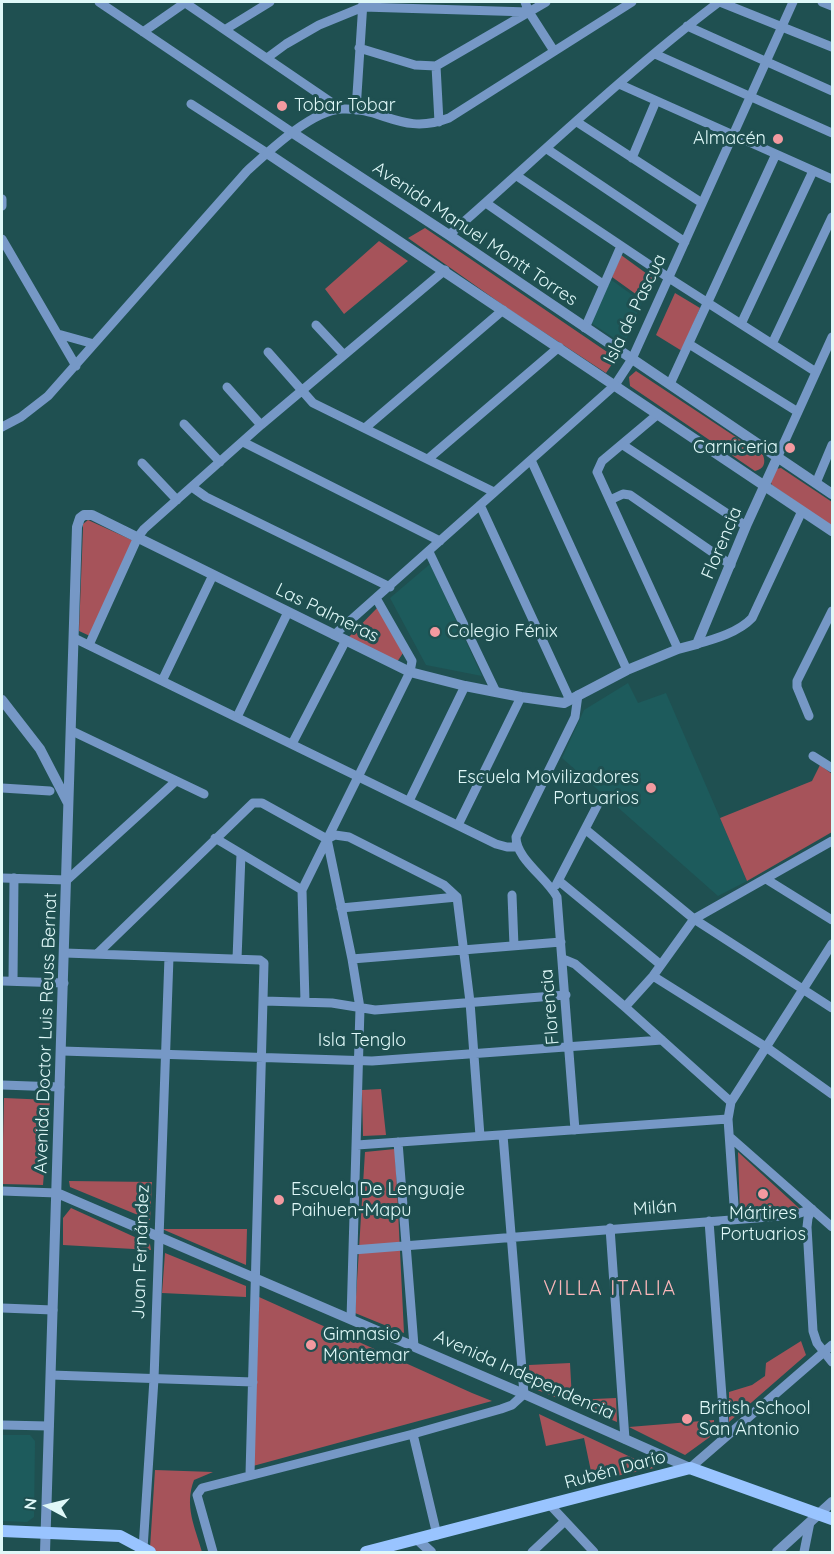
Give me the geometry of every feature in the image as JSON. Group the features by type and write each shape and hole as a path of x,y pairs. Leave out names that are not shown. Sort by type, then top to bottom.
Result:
{"main road":[{"name":"Rubén Darío","path":"366,1552 551,1506 690,1468"},
{"name":"Avenida Independencia","path":"690,1468 814,1519 832,1519"},
{"path":"2,1531 120,1536 147,1551"}],"street":[{"name":"Avenida Manuel Montt Torres","path":"99,2 832,494"},
{"path":"143,32 185,2 341,109"},
{"path":"226,29 270,2"},
{"path":"525,2 554,51"},
{"path":"359,48 415,65 436,66 546,2"},
{"path":"2,427 21,417 41,402 76,366 247,171 311,120 341,109 356,110 408,124 439,122 449,118 632,2"},
{"path":"449,235 619,84 719,2 832,47"},
{"name":"Isla de Pascua","path":"334,635 615,385 632,359 793,2"},
{"path":"822,2 832,6"},
{"path":"267,58 286,44 363,4 529,12"},
{"path":"356,110 363,4"},
{"path":"687,26 832,91"},
{"path":"656,54 832,133"},
{"path":"436,66 439,122"},
{"path":"619,84 832,179"},
{"path":"632,158 656,101"},
{"path":"191,104 445,270 832,531"},
{"path":"577,122 702,204"},
{"path":"547,149 685,242"},
{"path":"670,384 776,154"},
{"path":"741,324 813,171"},
{"path":"516,176 816,372"},
{"path":"2,199 2,206"},
{"path":"486,203 604,285"},
{"path":"772,344 832,217"},
{"path":"2,239 76,366"},
{"path":"585,328 621,246"},
{"path":"89,645 138,537 144,529 261,425 445,270"},
{"path":"365,428 503,310"},
{"path":"316,325 344,355"},
{"path":"58,334 94,344"},
{"name":"Florencia","path":"697,645 746,526 832,336"},
{"path":"688,344 798,412"},
{"path":"428,459 559,347"},
{"path":"268,352 313,403 494,492"},
{"path":"226,387 261,425"},
{"path":"658,414 602,461 597,468 597,475 678,649"},
{"path":"184,424 220,462"},
{"path":"243,442 440,541"},
{"path":"623,445 746,526"},
{"path":"816,483 832,445"},
{"path":"531,459 627,670"},
{"path":"142,463 177,500"},
{"path":"192,487 206,497 390,587"},
{"path":"610,500 621,495 630,495 730,565"},
{"path":"74,638 502,846 517,847 517,832 575,717 574,697 480,505"},
{"path":"574,697 627,670 678,649 714,639 750,621 802,511"},
{"name":"Las Palmeras","path":"82,516 92,515 410,672 465,686 560,703 574,697"},
{"name":"Avenida Doctor Luis Reuss Bernat","path":"45,1552 72,730 76,527 82,516"},
{"path":"429,552 496,692"},
{"path":"162,681 213,575"},
{"path":"305,1002 302,890 410,672 412,661 376,598"},
{"path":"809,716 798,681 832,611"},
{"path":"237,717 288,612"},
{"path":"292,744 346,640"},
{"path":"409,801 465,686"},
{"path":"458,825 521,697"},
{"path":"2,700 40,749 61,786 69,806"},
{"path":"72,730 204,794"},
{"path":"813,756 832,768"},
{"path":"2,878 67,880 176,781"},
{"path":"2,788 50,791"},
{"path":"97,954 250,804 262,803 327,839 336,836 349,837 444,885 457,897 470,1002 480,1136"},
{"path":"553,890 597,804"},
{"path":"585,829 694,919 832,1008"},
{"path":"215,838 302,890"},
{"path":"327,839 360,1008 351,1319"},
{"path":"625,1007 662,965 694,919 832,841"},
{"name":"Florencia","path":"517,847 557,897 576,1130"},
{"path":"237,959 242,854"},
{"path":"13,981 14,878"},
{"path":"766,879 832,920"},
{"path":"559,881 662,965"},
{"path":"512,895 514,946"},
{"path":"342,908 457,897"},
{"path":"352,959 561,942"},
{"path":"735,1219 728,1119 731,1102 832,944"},
{"path":"65,953 237,959 263,961 265,964 250,1474"},
{"name":"Juan Fernández","path":"147,1551 170,957"},
{"path":"563,959 575,964 731,1102"},
{"path":"653,976 766,1047 832,1094"},
{"path":"2,981 64,983"},
{"path":"264,1001 332,1003 375,1010 566,995"},
{"name":"Isla Tenglo","path":"62,1051 372,1061 662,1040"},
{"path":"2,1085 60,1087"},
{"path":"357,1145 728,1119"},
{"path":"213,1552 198,1500 198,1492 202,1488 501,1409 512,1405 524,1394 503,1135"},
{"path":"730,1137 832,1227"},
{"path":"398,1142 414,1346"},
{"name":"Avenida Independencia","path":"2,1191 57,1193 414,1346 690,1468"},
{"path":"812,1209 807,1227 813,1331 817,1343 832,1362"},
{"name":"Milán","path":"353,1250 794,1215 812,1209"},
{"path":"709,1221 725,1437"},
{"path":"610,1228 625,1439"},
{"path":"2,1308 53,1310"},
{"name":"Rubén Darío","path":"690,1468 832,1345"},
{"path":"51,1376 253,1382"},
{"path":"2,1425 50,1426"},
{"path":"413,1434 437,1535"},
{"path":"777,1552 832,1502"},
{"path":"551,1506 594,1552"},
{"path":"804,1552 814,1519"},
{"path":"532,1552 565,1521"},
{"path":"418,1540 431,1552"}],"shaded area":[{"path":"425,228 616,358 606,373 510,310 408,238"},
{"path":"379,241 408,261 344,314 325,289"},
{"path":"621,255 654,279 644,300 612,277"},
{"path":"610,279 642,302 626,340 620,342 591,323"},
{"path":"675,293 700,308 682,351 656,335"},
{"path":"636,371 763,455 762,467 755,471 630,386 629,377"},
{"path":"781,468 832,502 832,527 772,485 770,480 776,469"},
{"path":"88,520 134,541 90,636 79,631 83,524"},
{"name":"Colegio Fénix","path":"430,564 482,676 426,665 390,598"},
{"path":"378,607 403,653 397,662 348,638"},
{"name":"Escuela Movilizadores Portuarios","path":"628,683 638,703 666,693 747,881 718,896 562,758 584,710"},
{"path":"820,765 832,774 832,832 747,881 720,818 812,781"},
{"path":"381,1089 386,1135 363,1136 362,1090"},
{"path":"4,1098 50,1100 43,1185 2,1184"},
{"path":"395,1149 404,1333 355,1313 365,1152"},
{"path":"738,1152 800,1209 740,1215"},
{"path":"69,1181 152,1182 150,1220 70,1187"},
{"path":"71,1208 150,1244 151,1250 63,1245 63,1218"},
{"path":"162,1229 247,1229 246,1265"},
{"path":"165,1253 246,1286 246,1297 162,1293"},
{"name":"Gimnasio Montemar","path":"259,1297 472,1393 492,1401 253,1466"},
{"path":"801,1341 806,1355 729,1422 729,1392 752,1385 765,1376 766,1363"},
{"path":"570,1363 572,1400 616,1398 617,1422 530,1387 529,1365"},
{"path":"539,1414 654,1468 593,1481 584,1438 546,1446"},
{"path":"714,1420 714,1434 685,1455 629,1427"},
{"path":"2,1435 30,1435 35,1441 34,1517 27,1522 2,1521"},
{"path":"155,1470 213,1472 194,1480 191,1490 190,1508 202,1552 158,1552 150,1548"}],"place":[{"name":"Tobar Tobar","path":"282,106"},
{"name":"Almacén","path":"778,139"},
{"name":"Carniceria","path":"790,448"},
{"name":"Colegio Fénix","path":"435,632"},
{"name":"Escuela Movilizadores Portuarios","path":"651,788"},
{"name":"Mártires Portuarios","path":"763,1194"},
{"name":"Escuela De Lenguaje Paihuen-Mapu","path":"279,1200"},
{"name":"Gimnasio Montemar","path":"311,1345"},
{"name":"British School San Antonio","path":"687,1419"}],"district":[{"name":"VILLA ITALIA","path":"610,1289"}]}
